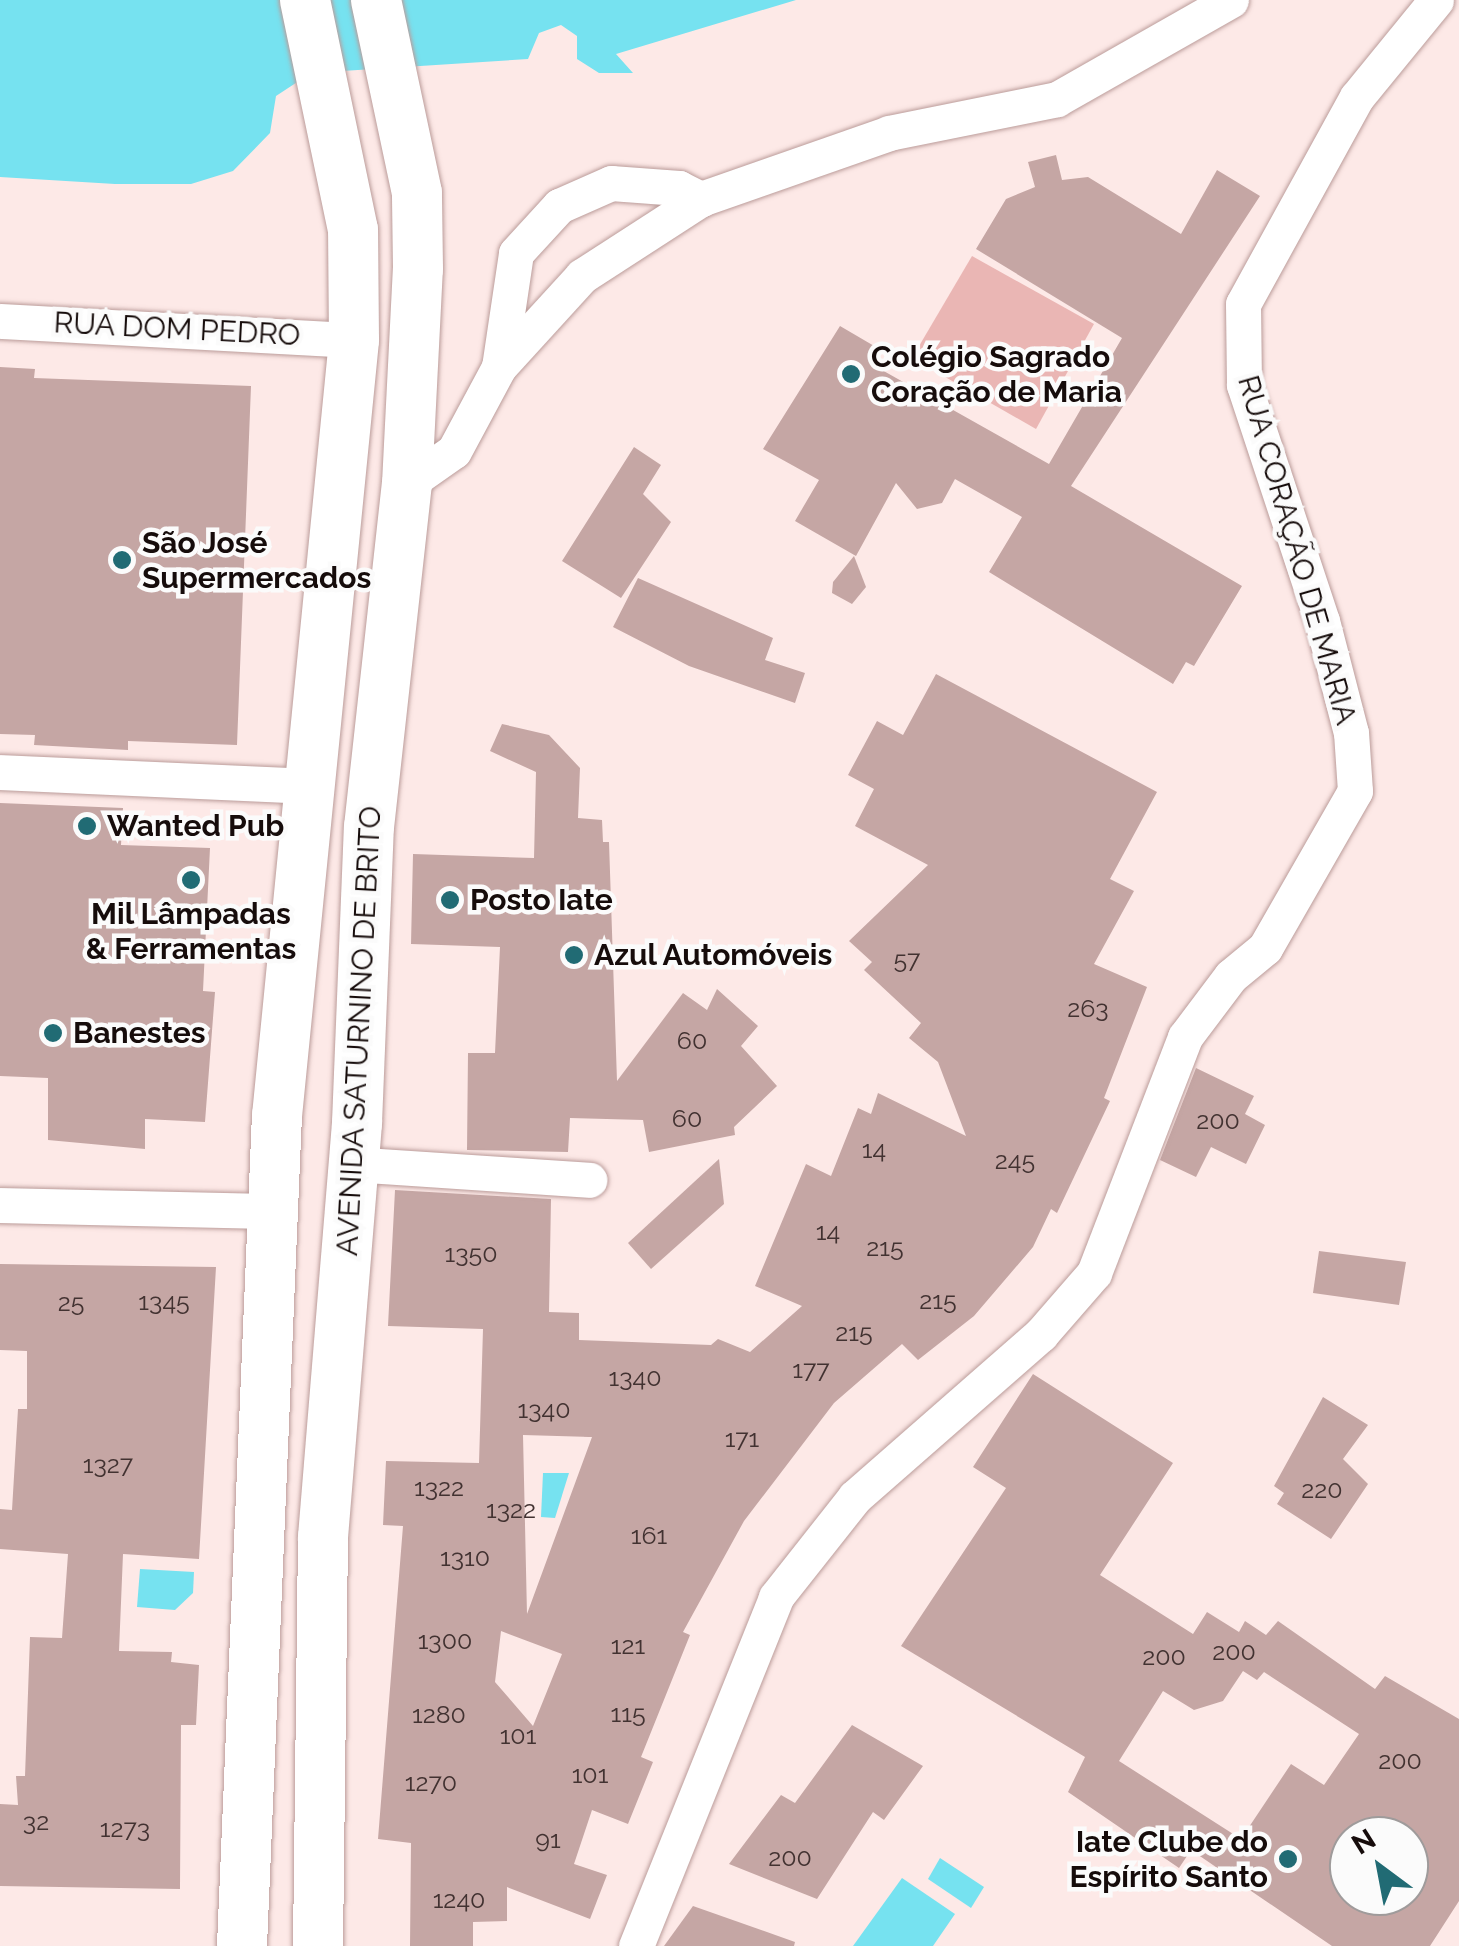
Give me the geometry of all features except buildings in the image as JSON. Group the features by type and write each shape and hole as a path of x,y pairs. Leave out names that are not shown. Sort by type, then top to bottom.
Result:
{"main road":[{"name":"AVENIDA SATURNINO DE BRITO","path":"242,1946 273,1212 354,340 353,230 337,131 305,0"},
{"name":"AVENIDA SATURNINO DE BRITO","path":"318,1946 323,1536 341,1357 368,827 407,484 418,193 376,0"},
{"path":"273,1212 323,1228 341,1357"}],"street":[{"path":"407,484 454,451 499,367 582,276 701,200 889,133 1057,99 1231,0"},
{"name":"RUA CORAÇÃO DE MARIA","path":"636,1946 776,1598 855,1497 1041,1334 1094,1273 1185,1037 1231,976 1266,948 1355,790 1350,733 1322,621 1244,385 1243,304 1357,98 1436,0"},
{"path":"499,367 516,254 559,206 611,184 679,188 701,200"},
{"name":"RUA DOM PEDRO","path":"0,321 354,340"},
{"path":"0,772 310,786"},
{"path":"351,1164 589,1180"},
{"path":"0,1204 273,1212"}],"shaded area":[{"path":"972,256 1094,324 1036,429 912,358"}],"water":[{"path":"0,0 796,0 616,54 633,73 599,73 577,59 577,36 561,25 539,33 528,59 311,73 276,96 270,133 233,171 191,184 115,184 0,177"},
{"path":"543,1473 569,1473 555,1518 541,1517"},
{"path":"140,1569 194,1572 193,1593 175,1610 137,1607"},
{"path":"940,1858 984,1887 971,1908 928,1879"},
{"path":"902,1878 955,1914 933,1946 853,1946"}],"place":[{"name":"Colégio Sagrado Coração de Maria","path":"851,374"},
{"name":"São José Supermercados","path":"122,560"},
{"name":"Wanted Pub","path":"87,826"},
{"name":"Mil Lâmpadas & Ferramentas","path":"191,880"},
{"name":"Posto Iate","path":"450,900"},
{"name":"Azul Automóveis","path":"574,955"},
{"name":"Banestes","path":"53,1033"},
{"name":"Iate Clube do Espírito Santo","path":"1288,1859"}]}
